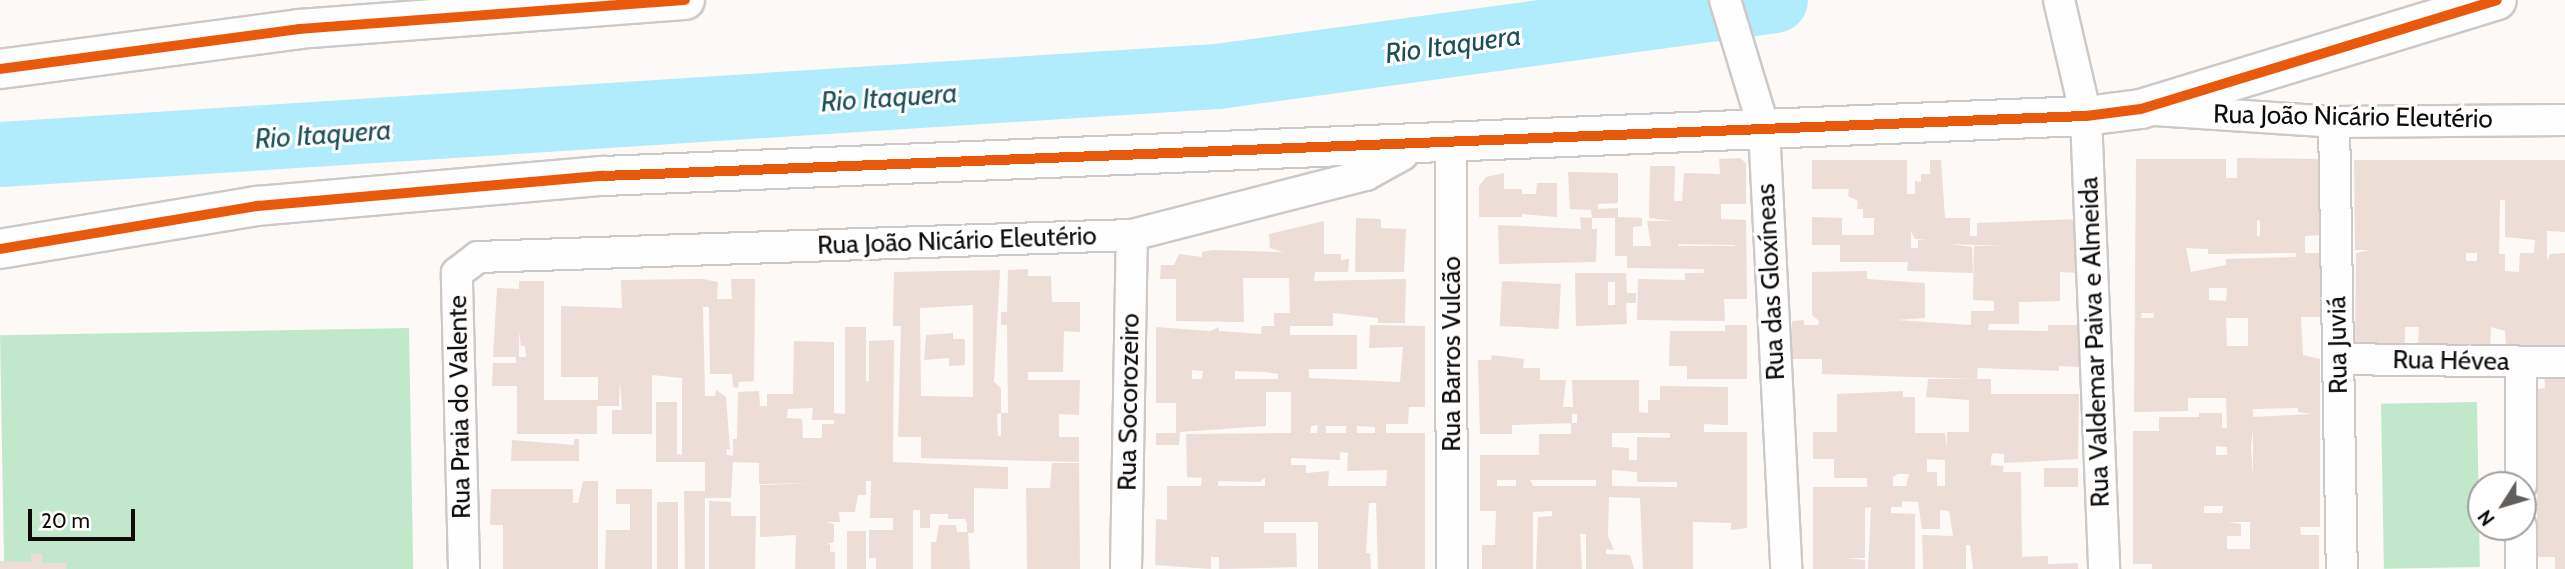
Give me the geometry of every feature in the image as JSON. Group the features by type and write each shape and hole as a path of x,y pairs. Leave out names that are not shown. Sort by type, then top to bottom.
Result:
{"street":[{"path":"0,69 299,29 576,4 685,0"},
{"name":"Rua das Gloxíneas","path":"1725,0 1764,128 1786,569"},
{"name":"Rua Valdemar Paiva e Almeida","path":"2059,0 2086,116 2104,569"},
{"path":"0,249 257,206 440,188 617,175 1433,139 2086,116 2141,109 2497,0"},
{"name":"Rua João Nicário Eleutério","path":"2141,109 2334,122 2565,120"},
{"name":"Rua Juviá","path":"2334,122 2342,569"},
{"name":"Rua João Nicário Eleutério","path":"478,257 1132,235 1366,174 1433,139"},
{"name":"Rua Barros Vulcão","path":"1433,139 1452,569"},
{"name":"Rua Socorozeiro","path":"1126,569 1132,235"},
{"name":"Rua Praia do Valente","path":"464,569 457,273 478,257"},
{"name":"Rua Hévea","path":"2338,359 2565,362"},
{"path":"2521,362 2521,471"},
{"path":"2521,541 2521,569"}],"green space":[{"path":"409,328 413,569 4,569 0,335"},
{"path":"2477,402 2478,471 2467,471 2467,541 2479,541 2480,567 2384,569 2381,404"}],"building":[{"path":"1740,158 1746,163 1746,204 1721,204 1721,219 1746,220 1747,299 1724,299 1725,321 1637,320 1638,279 1685,280 1685,273 1704,273 1704,269 1627,268 1627,256 1615,256 1615,218 1592,218 1591,210 1570,209 1568,172 1618,173 1618,203 1598,204 1598,209 1618,208 1618,217 1642,218 1642,226 1633,227 1633,246 1651,246 1647,221 1674,221 1649,218 1650,166 1675,166 1674,201 1682,201 1684,173 1720,174 1719,159","holes":["1679,244 1735,246 1678,246"]},
{"path":"2237,158 2320,159 2320,235 2305,236 2305,253 2320,253 2320,317 2301,317 2303,355 2320,359 2320,527 2300,527 2301,535 2319,535 2319,569 2152,569 2152,564 2133,564 2133,431 2159,431 2159,417 2199,417 2199,413 2222,413 2222,428 2227,428 2226,398 2188,398 2188,411 2134,412 2136,159 2226,159 2226,178 2237,178","holes":["2257,220 2260,221 2260,236 2257,236","2186,248 2208,249 2208,254 2296,253 2296,257 2226,259 2226,265 2191,272","2209,288 2227,288 2226,301 2209,300","2142,313 2154,313 2153,318 2141,318","2226,318 2248,318 2248,346 2227,346","2298,408 2298,412 2313,414 2253,417 2253,409","2253,429 2253,476 2251,447","2216,446 2227,447 2227,455 2216,455","2204,506 2223,506 2222,513 2204,513","2227,522 2250,522 2250,549 2227,549 2227,536 2241,536 2241,524"]},
{"path":"1812,160 1907,160 1907,194 1915,194 1915,181 1921,182 1921,174 1930,174 1930,160 1941,160 1945,218 1970,218 1970,236 1977,236 1977,223 2077,219 2078,273 2060,272 2060,301 2019,302 2019,324 1989,324 1988,330 2048,331 2048,325 2079,325 2080,367 2059,366 2059,371 1978,368 1977,379 1822,374 1822,359 1792,359 1792,321 1804,320 1804,325 1818,325 1819,321 1812,315 1812,272 1867,271 1867,279 1925,283 1925,318 1897,320 1971,325 1971,311 1994,311 1994,301 1973,300 1974,246 2003,246 1950,244 1972,247 1973,273 1907,271 1908,262 1840,262 1840,245 1812,245 1812,217 1842,218 1842,235 1874,235 1874,218 1863,218 1863,209 1857,209 1858,201 1848,196 1849,189 1812,189","holes":["1911,231 1915,239 1929,240 1918,240 1918,248 1911,248"]},
{"path":"2354,160 2565,160 2565,232 2547,231 2547,261 2550,254 2565,253 2565,347 2506,346 2505,331 2491,327 2490,347 2418,347 2419,327 2405,327 2405,347 2355,347 2356,253 2369,250 2355,250","holes":["2500,200 2505,200 2505,237 2535,240 2534,253 2520,253 2519,272 2505,271 2505,254 2499,254","2466,253 2477,253 2477,261 2466,261"]},
{"path":"1504,173 1504,189 1522,189 1522,194 1536,194 1537,183 1557,183 1557,217 1522,214 1522,217 1479,217 1479,186 1486,177"},
{"path":"1580,217 1592,218 1592,229 1597,229 1596,262 1499,264 1498,225 1581,229"},
{"path":"1356,218 1381,219 1381,228 1406,229 1404,272 1355,272"},
{"path":"1324,221 1324,254 1341,254 1341,260 1349,259 1348,272 1315,272 1314,281 1406,279 1405,323 1378,323 1378,318 1333,313 1333,326 1290,326 1290,335 1357,335 1357,369 1309,369 1309,378 1400,382 1403,347 1369,348 1370,325 1425,326 1425,407 1409,407 1408,424 1386,424 1386,433 1425,433 1425,569 1378,569 1376,503 1369,503 1366,553 1370,553 1371,569 1318,569 1318,522 1264,522 1264,533 1296,533 1297,567 1219,569 1219,557 1211,557 1211,569 1155,565 1156,519 1167,520 1167,486 1201,486 1202,478 1187,477 1186,434 1291,433 1291,392 1266,392 1266,426 1180,432 1179,445 1156,445 1156,433 1176,433 1176,403 1156,403 1156,327 1210,331 1219,327 1219,331 1261,334 1262,326 1274,326 1274,313 1290,313 1289,278 1243,278 1244,322 1176,321 1176,279 1160,279 1161,265 1174,265 1179,254 1202,257 1202,252 1212,250 1283,252 1270,248 1269,234","holes":["1192,370 1203,371 1202,379 1192,379","1235,371 1278,374 1278,379 1235,379","1318,425 1317,433 1310,433 1311,426","1326,426 1346,426 1346,433 1326,433","1357,426 1375,427 1375,433 1357,433","1340,452 1348,453 1347,471 1387,470 1386,486 1328,486 1329,471 1306,473 1306,465 1291,465 1291,458 1340,460","1265,477 1265,486 1218,486 1218,481 1260,482"]},
{"path":"1028,269 1028,276 1051,276 1052,302 1080,302 1080,332 1064,331 1063,372 1028,372 1028,380 1080,380 1079,415 1059,414 1059,437 1079,437 1079,462 921,458 921,437 898,437 901,326 893,326 894,272 1000,270 994,382 1001,388 1001,413 1008,413 1007,325 1001,325 1001,312 1007,312 1008,270","holes":["973,305 973,397 921,396 920,308","1001,413 1001,436 998,436 997,414"]},
{"path":"1575,273 1626,273 1627,293 1636,293 1636,303 1626,303 1627,324 1576,326","holes":["1608,282 1615,282 1615,305 1608,305"]},
{"path":"703,279 718,282 717,299 732,299 731,279 755,279 754,381 739,382 738,388 733,387 732,374 710,374 709,307 703,307 705,396 715,396 716,390 726,397 730,450 726,449 727,455 733,456 733,439 737,439 738,392 759,391 760,406 767,406 767,394 793,394 794,341 834,342 834,413 845,414 845,327 866,327 866,381 869,381 869,341 894,340 893,462 1008,467 1008,489 974,488 974,533 968,533 970,569 931,569 931,542 936,542 939,525 956,525 957,532 967,532 965,519 948,519 948,514 930,514 930,528 920,528 920,510 913,510 913,569 876,569 876,558 869,558 869,530 893,530 893,518 870,518 871,481 866,481 866,495 858,495 855,512 839,512 840,522 826,522 834,524 834,542 823,545 830,544 830,552 835,552 835,569 795,569 796,535 760,537 760,485 813,483 759,484 759,463 733,462 731,498 705,498 705,569 685,569 684,491 705,491 705,462 656,462 656,402 677,402 677,454 682,455 682,378 652,375 652,434 612,434 612,410 622,410 620,380 619,406 597,406 597,434 517,434 517,386 492,386 493,363 516,363 516,357 493,357 497,288 519,289 519,281 544,281 544,400 598,400 598,377 561,377 561,306 622,308 621,280","holes":["519,332 521,346 525,346 526,357 519,357","813,408 812,420 834,420 834,424 822,424 822,438 803,438 802,419 787,418 788,409"]},
{"path":"1502,281 1561,284 1559,329 1500,326"},
{"path":"1725,325 1747,325 1747,379 1687,379 1687,366 1669,366 1670,331 1725,331"},
{"path":"953,333 953,339 965,339 965,365 949,366 949,358 924,360 926,335"},
{"path":"1492,355 1524,359 1523,368 1540,368 1540,380 1566,380 1563,407 1573,407 1572,380 1639,380 1639,412 1648,413 1648,400 1660,400 1660,386 1728,387 1728,425 1704,424 1704,432 1747,432 1747,528 1731,530 1731,523 1693,522 1693,569 1643,569 1640,498 1609,497 1608,536 1614,550 1606,549 1606,554 1630,555 1634,569 1586,569 1586,534 1580,534 1582,569 1536,569 1538,517 1552,516 1552,511 1533,512 1533,569 1482,569 1482,545 1495,545 1496,511 1480,511 1480,455 1539,455 1539,434 1571,434 1571,423 1512,425 1512,434 1480,434 1478,360 1491,360","holes":["1572,414 1577,414 1577,423 1572,423","1612,433 1670,433 1670,438 1637,437 1637,460 1629,460 1629,448 1612,447","1612,470 1637,472 1637,482 1677,482 1677,487 1612,486","1497,480 1516,480 1516,486 1497,486","1530,480 1596,480 1596,486 1533,486"]},
{"path":"2544,373 2565,373 2565,569 2555,569 2555,557 2537,557 2537,389 2545,388"},
{"path":"1928,379 1991,379 1991,394 2079,394 2078,459 2004,463 2004,454 1993,453 1991,458 1991,465 2004,466 2003,472 2021,472 2022,557 2048,556 2048,564 2078,563 2078,569 1973,569 1970,545 1966,545 1966,569 1923,569 1922,535 1953,536 1949,511 1940,510 1940,529 1922,529 1918,502 1902,501 1902,507 1891,507 1891,513 1915,514 1915,569 1868,569 1871,507 1865,508 1865,558 1847,558 1865,560 1865,569 1813,569 1813,487 1867,487 1867,478 1834,478 1834,459 1813,459 1813,432 1837,432 1837,394 1903,391 1903,397 1915,397 1915,433 1945,433 1947,448 1947,432 1969,432 1969,400 1926,397","holes":["1927,459 1945,460 1945,486 1937,486 1937,472 1927,472","1909,474 1906,486 1893,486 1893,477"]},
{"path":"574,439 579,439 579,461 511,461 512,440 574,445"},
{"path":"1052,463 1079,463 1080,569 1027,569 1026,488 1050,488"},
{"path":"2044,468 2078,468 2078,487 2044,487"},
{"path":"583,481 598,481 598,569 503,569 503,525 490,525 491,489 573,489 573,503 578,503"},
{"path":"616,489 652,489 652,569 605,569 606,530 630,530 630,504 616,504"},
{"path":"709,501 731,502 731,516 756,516 755,569 709,569"},
{"path":"657,502 678,502 678,569 657,569"},
{"path":"847,531 866,531 866,569 847,569"},
{"path":"31,554 42,554 42,563 67,563 66,569 0,569 0,561 31,562"}],"waterway":[{"name":"Rio Itaquera","path":"0,154 1217,76 1775,0"}],"cycle path":[{"path":"0,69 299,29 685,0"},
{"path":"0,249 257,206 603,176 2086,116 2141,109 2497,0"}]}
